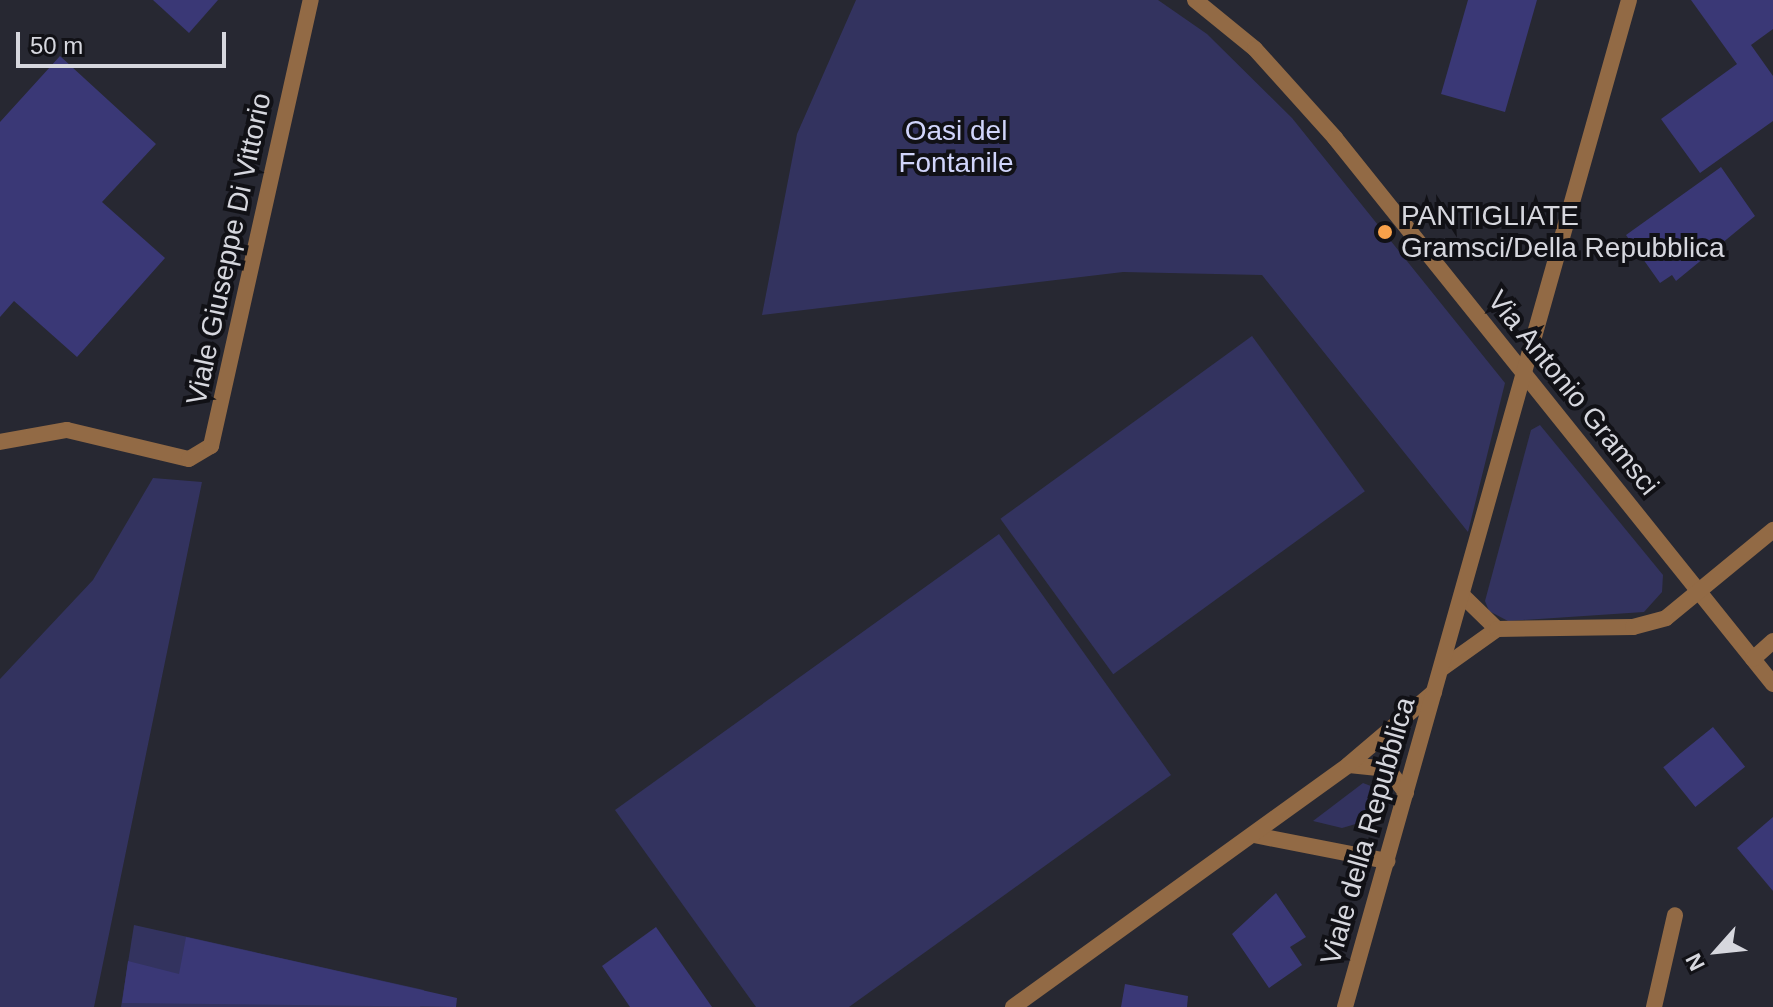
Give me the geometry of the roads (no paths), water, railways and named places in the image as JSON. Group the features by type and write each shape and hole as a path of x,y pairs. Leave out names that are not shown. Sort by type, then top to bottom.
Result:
{"street":[{"name":"Viale Giuseppe Di Vittorio","path":"0,442 67,430 198,457 214,438 311,0"},
{"name":"Via Antonio Gramsci","path":"1195,0 1281,76 1702,592 1773,684"},
{"name":"Viale della Repubblica","path":"1345,1007 1629,0"},
{"path":"1462,595 1497,629 1648,625 1702,592 1773,530"},
{"name":"Viale della Repubblica","path":"1441,669 1497,629"},
{"path":"1753,659 1773,641"},
{"path":"1013,1007 1348,765 1435,691"},
{"path":"1348,765 1377,764 1406,793"},
{"path":"1254,835 1387,861"},
{"path":"1654,1007 1675,915"}],"place":[{"name":"PANTIGLIATE Gramsci/Della Repubblica","path":"1385,232"}],"park label":[{"name":"Oasi del Fontanile","path":"956,147"}]}
